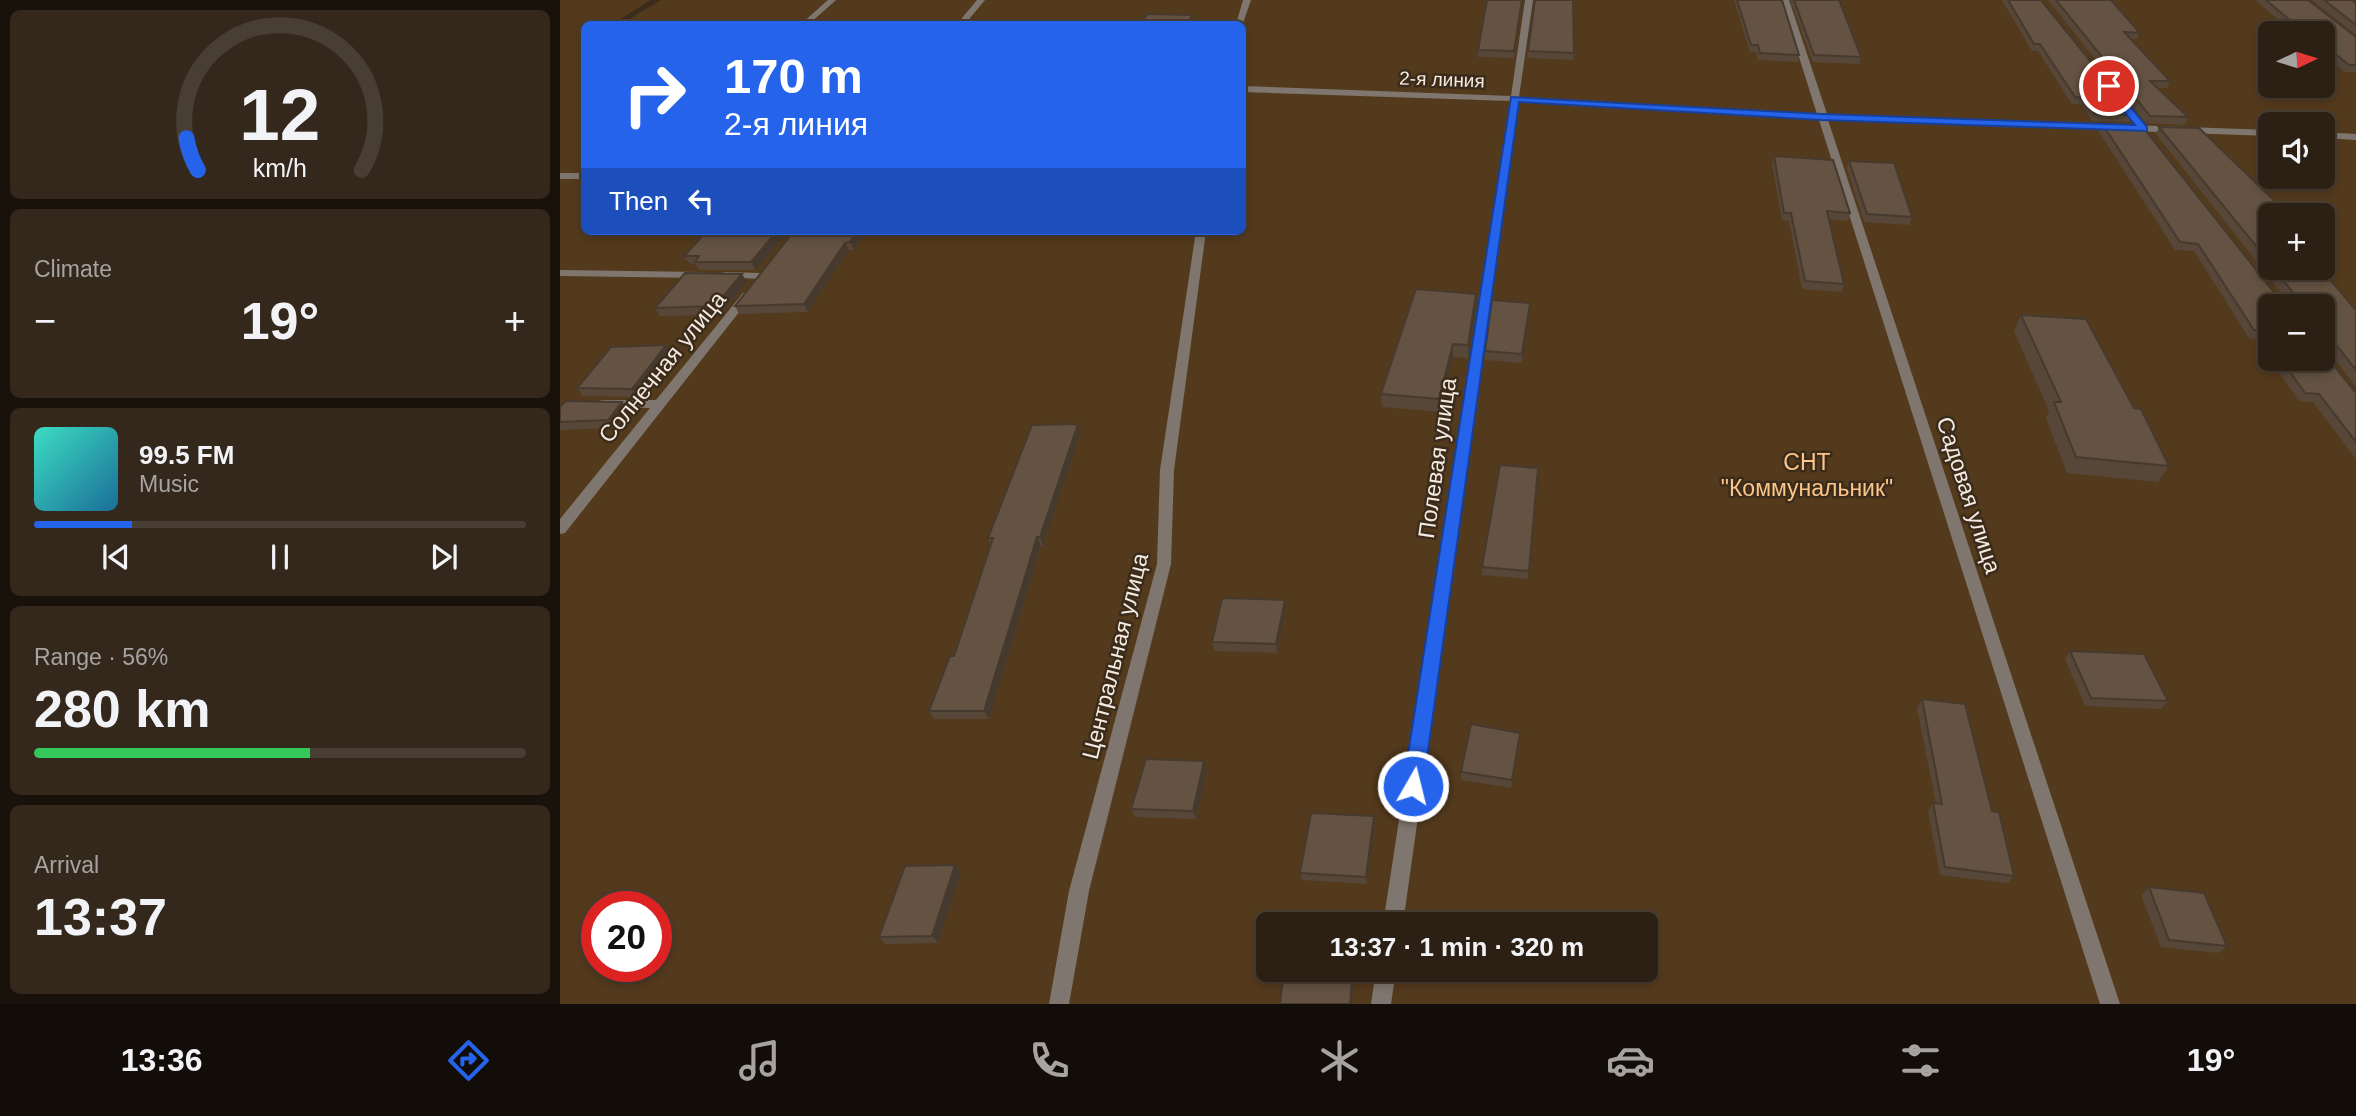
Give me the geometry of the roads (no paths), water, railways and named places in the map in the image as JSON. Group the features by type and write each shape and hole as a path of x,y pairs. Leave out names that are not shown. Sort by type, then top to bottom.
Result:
{"street":[{"path":"808,21 832,0"},
{"path":"964,21 981,0"},
{"path":"1241,21 1247,0"},
{"name":"Полевая улица","path":"1395,912 1529,0"},
{"name":"Садовая улица","path":"1785,0 2110,1004"},
{"name":"2-я линия","path":"1246,89 1515,99 1822,117 2258,134"},
{"path":"2134,118 2151,139"},
{"path":"2335,136 2356,137"},
{"path":"560,176 581,176"},
{"name":"Центральная улица","path":"1059,1004 1079,891 1164,564 1167,470 1200,235"},
{"name":"Солнечная улица","path":"560,273 765,271 560,529"},
{"path":"585,403 659,404"},
{"path":"1381,1004 1384,982"}],"park label":[{"name":"СНТ \"Коммунальник\"","path":"1807,475"}]}
